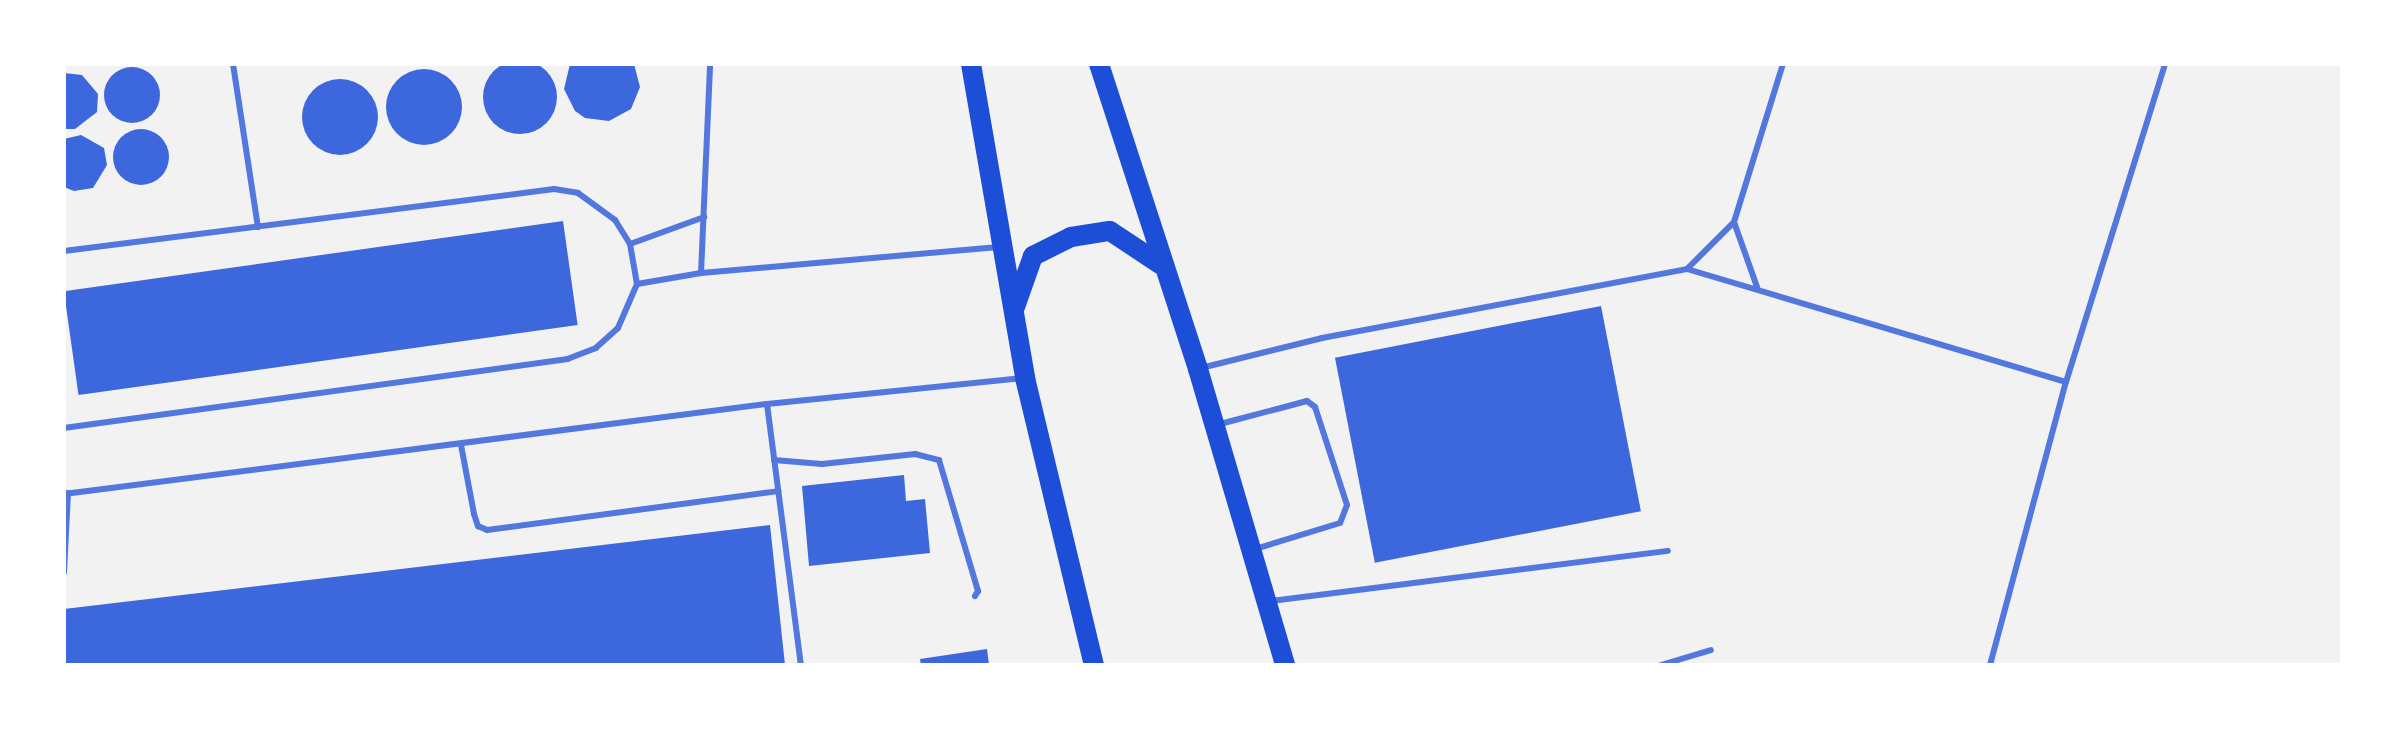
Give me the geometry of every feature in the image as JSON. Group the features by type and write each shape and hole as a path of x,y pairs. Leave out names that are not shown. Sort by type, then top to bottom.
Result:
{"main road":[{"path":"971,64 1025,378 1094,665"},
{"path":"1099,64 1160,264 1198,369 1284,665"},
{"path":"1014,310 1033,256 1071,237 1110,231 1160,264"}],"lane":[{"path":"233,64 258,227"},
{"path":"701,273 710,64"},
{"path":"1687,269 1734,222 1783,64"},
{"path":"1990,665 2066,382 2165,64"},
{"path":"64,251 554,189 594,202 615,220 630,244 637,284 618,328 596,348 568,359 64,428"},
{"path":"630,244 704,217"},
{"path":"1734,222 1757,287"},
{"path":"637,284 701,273 1003,247"},
{"path":"1198,369 1322,338 1687,269 1757,287 2066,382"},
{"path":"64,572 66,493 767,404 1025,378"},
{"path":"1215,426 1307,401 1315,407 1347,505 1340,523 1252,550"},
{"path":"767,404 801,665"},
{"path":"461,445 474,514 478,526 487,530 778,491"},
{"path":"774,460 822,464 915,454 939,460 978,591 975,596"},
{"path":"1267,602 1668,551"},
{"path":"1661,665 1711,650"}],"building":[{"path":"520,60 534,63 546,71 554,83 557,97 554,111 546,123 534,131 520,134 506,131 494,123 486,111 483,97 486,83 494,71 506,63"},
{"path":"570,64 634,64 640,87 631,109 609,121 585,118 575,111 564,89"},
{"path":"132,67 152,75 160,95 152,115 132,123 112,115 104,95 112,75"},
{"path":"424,69 438,72 451,80 459,93 462,107 459,121 451,134 438,142 424,145 410,142 397,134 389,121 386,107 389,93 397,80 410,72"},
{"path":"64,73 82,75 98,94 97,112 75,129 64,129"},
{"path":"340,79 354,82 367,90 375,103 378,117 375,131 367,144 354,152 340,155 326,152 313,144 305,131 302,117 305,103 313,90 326,82"},
{"path":"141,129 161,137 169,157 161,177 141,185 121,177 113,157 121,137"},
{"path":"81,135 104,148 107,165 93,188 74,191 64,187 64,139"},
{"path":"563,221 578,325 79,395 64,291"},
{"path":"1601,306 1641,511 1375,563 1335,358"},
{"path":"904,475 906,501 925,499 930,553 809,566 802,486"},
{"path":"770,525 785,665 64,665 64,609"},
{"path":"987,649 989,665 921,665 920,659"}]}
